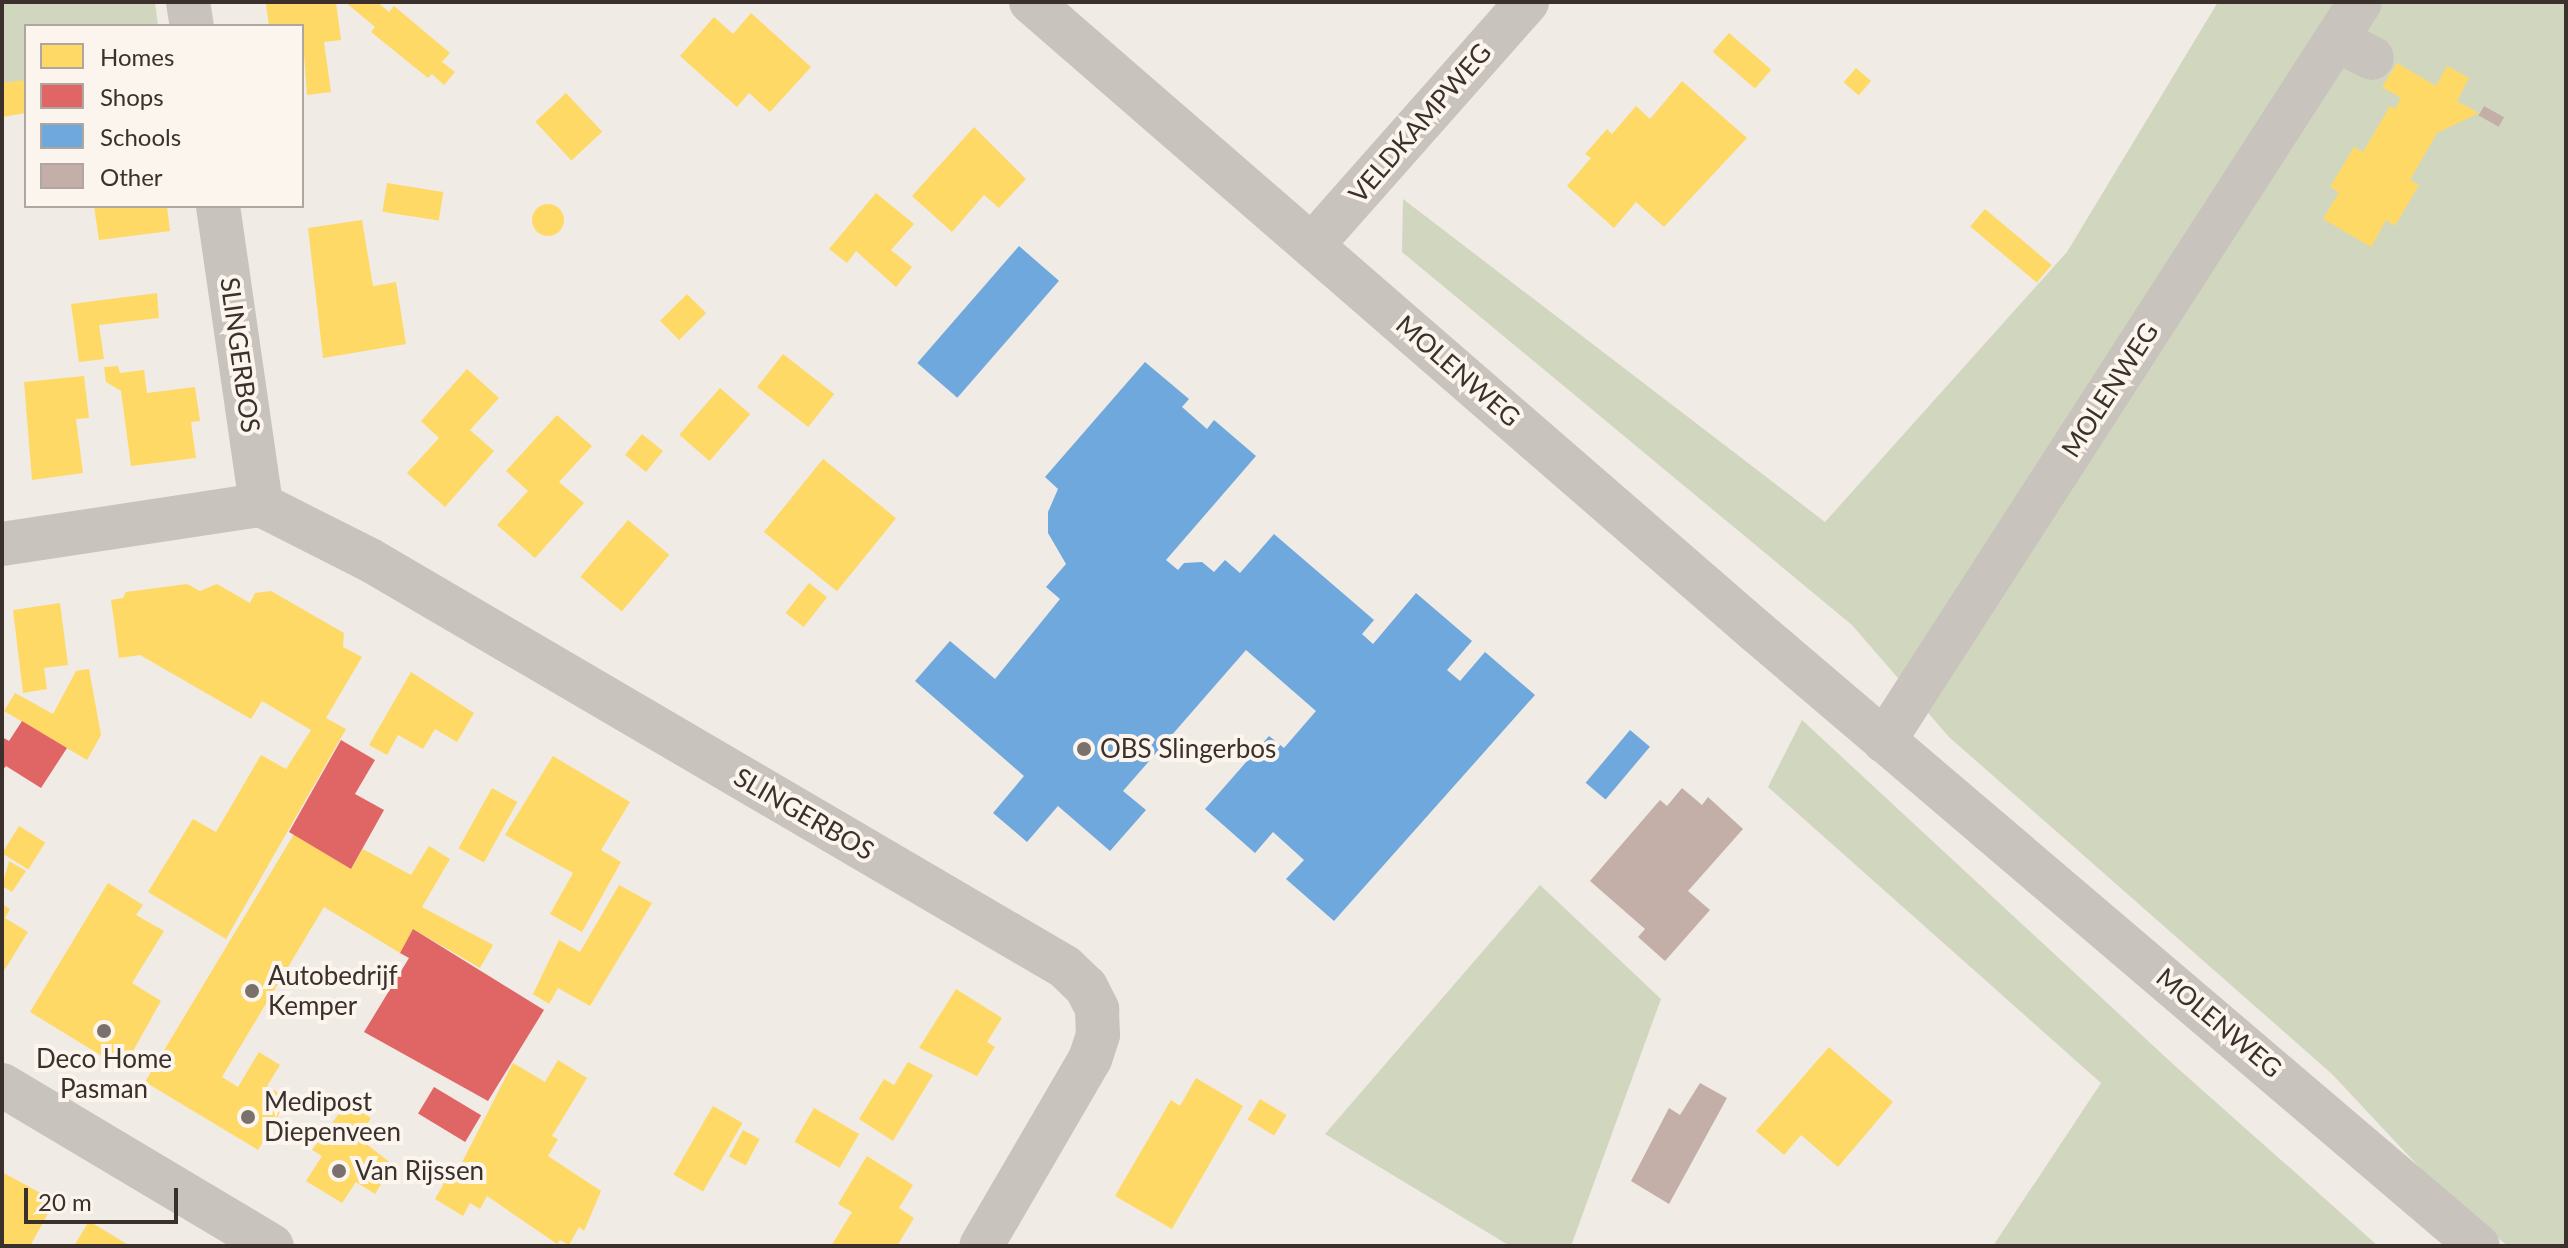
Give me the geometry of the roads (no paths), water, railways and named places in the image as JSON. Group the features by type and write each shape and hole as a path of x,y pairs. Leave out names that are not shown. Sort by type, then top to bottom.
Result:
{"street":[{"path":"188,2 192,24"},
{"name":"MOLENWEG","path":"1031,2 1884,741 2478,1246"},
{"name":"VELDKAMPWEG","path":"1313,244 1527,2"},
{"name":"MOLENWEG","path":"1884,741 2354,49 2360,2"},
{"name":"SLINGERBOS","path":"218,208 261,505 370,560 1065,967 1086,987 1097,1009 1098,1035 1090,1059 981,1246"},
{"path":"2,544 261,505"},
{"path":"2,1085 272,1246"}],"place":[{"name":"OBS Slingerbos","path":"1084,749"},
{"name":"Autobedrijf Kemper","path":"252,991"},
{"name":"Deco Home Pasman","path":"104,1031"},
{"name":"Medipost Diepenveen","path":"248,1117"},
{"name":"Van Rijssen","path":"339,1171"}]}
